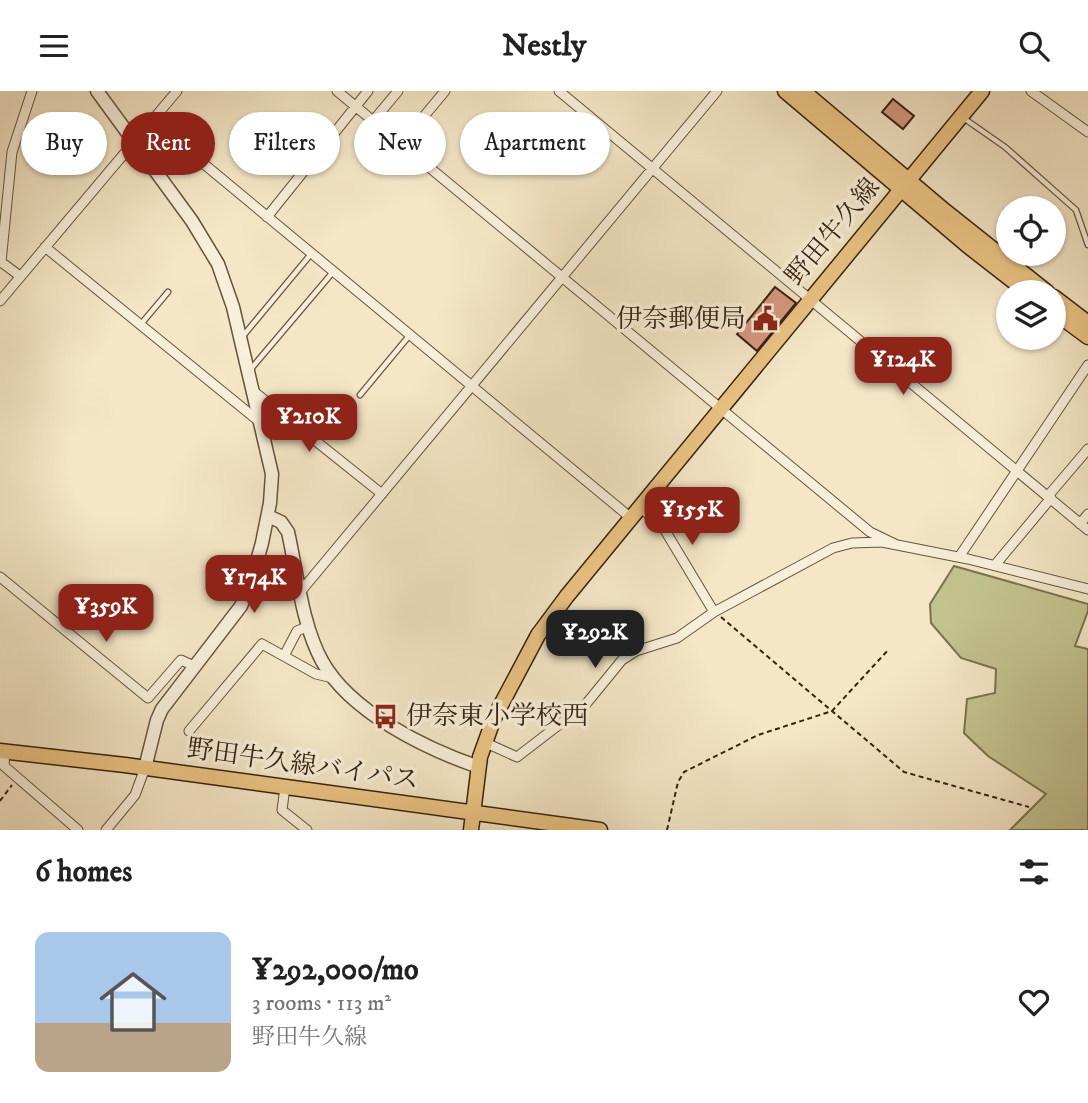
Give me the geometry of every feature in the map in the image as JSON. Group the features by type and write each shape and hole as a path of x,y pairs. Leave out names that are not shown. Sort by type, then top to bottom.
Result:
{"main road":[{"path":"785,91 1031,280"},
{"path":"803,91 1013,280"},
{"name":"野田牛久線","path":"471,830 484,742 538,635 981,92"},
{"path":"1066,306 1088,323"},
{"path":"1066,321 1088,337"},
{"name":"野田牛久線バイパス","path":"2,751 600,830"}],"street":[{"path":"20,276 1,262 12,152 33,91"},
{"path":"97,91 121,123"},
{"path":"160,112 177,91"},
{"path":"337,91 362,112"},
{"path":"267,217 368,91"},
{"path":"380,112 398,91"},
{"path":"428,112 445,91"},
{"path":"559,91 1088,530"},
{"path":"301,591 717,91"},
{"path":"1031,91 1088,132"},
{"path":"0,301 121,156"},
{"path":"215,174 471,386 636,513 663,527 714,612"},
{"path":"106,830 135,795 162,709 241,606 252,578 268,516 272,474 228,287 208,245 158,175"},
{"path":"437,175 870,532 897,545"},
{"path":"45,247 261,423"},
{"path":"959,557 1088,365"},
{"path":"252,390 382,494"},
{"path":"995,565 1088,449"},
{"path":"1080,523 1088,514"},
{"path":"268,516 281,522 288,532 309,626 321,660 333,678 360,704 400,730 450,757 479,767"},
{"path":"484,742 517,757 586,704 622,660 636,650 677,638 714,612 833,548 852,543 882,542 959,557 1088,589"},
{"path":"0,577 148,698 181,660 194,666"},
{"path":"284,656 297,631 309,626"},
{"path":"189,731 262,644 316,674 333,678"},
{"path":"2,751 4,767 78,830"},
{"path":"285,787 282,810 307,830"}],"lane":[{"path":"961,117 1005,146 1076,210 1088,245"},
{"path":"240,339 311,254"},
{"path":"248,372 332,272"},
{"path":"141,325 168,292"},
{"path":"360,395 410,335"}],"path":[{"path":"714,612 904,772 1029,807"},
{"path":"667,830 678,782 684,772 758,735 832,711 889,649"},
{"path":"0,801 18,779"}],"green space":[{"path":"954,566 1088,604 1075,646 1088,649 1088,830 1010,830 1046,794 988,756 964,733 967,699 995,693 996,669 961,658 931,623 930,604"}],"building":[{"path":"893,99 914,116 903,129 882,112"},
{"path":"775,287 796,303 757,351 737,334"}],"place":[{"name":"伊奈郵便局","path":"766,319"},
{"name":"伊奈東小学校西","path":"386,716"}]}
